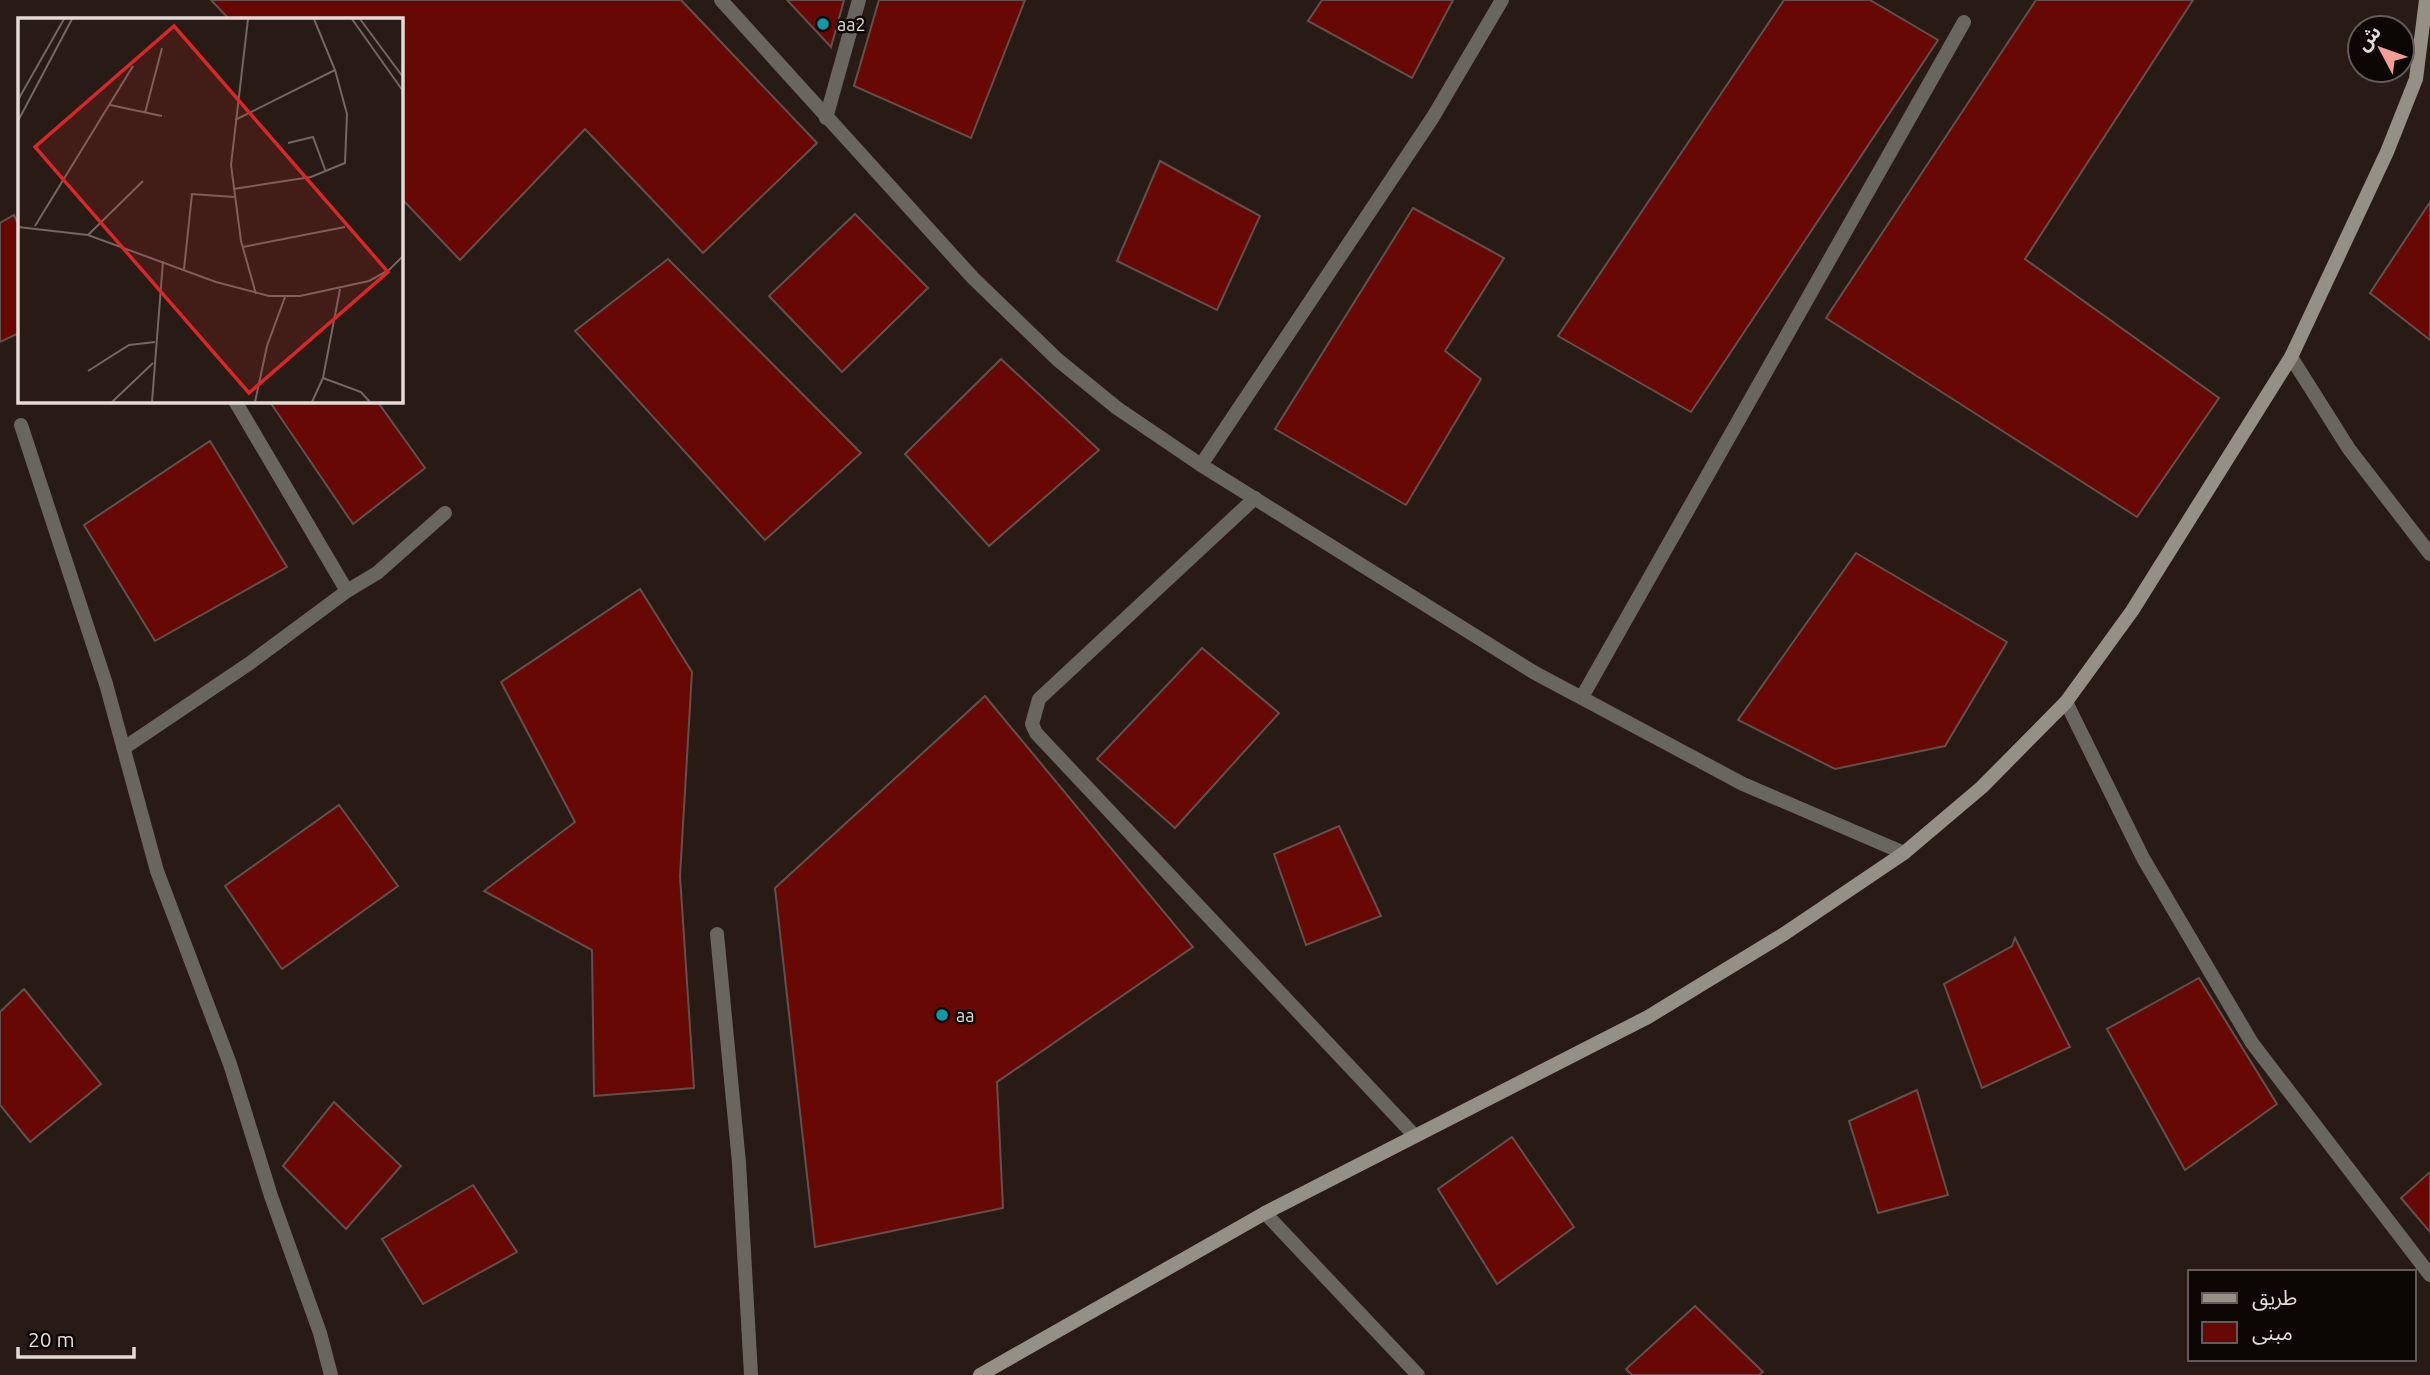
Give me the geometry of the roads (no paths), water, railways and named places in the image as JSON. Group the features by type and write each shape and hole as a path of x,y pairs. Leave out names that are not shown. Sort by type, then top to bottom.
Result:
{"street":[{"path":"721,0 972,278 1058,360 1117,408 1201,466 1535,673 1743,784 1904,853"},
{"path":"826,118 859,0"},
{"path":"1201,466 1433,117 1502,0"},
{"path":"980,1375 1265,1213 1648,1017 1784,934 1904,853 1982,787 2066,702 2132,611 2291,356 2387,152 2417,79 2426,0"},
{"path":"1582,697 1965,22"},
{"path":"2291,356 2349,449 2430,554"},
{"path":"236,402 347,591"},
{"path":"20,425 83,610 157,871 230,1065 331,1375"},
{"path":"1255,498 1039,699 1032,724 1036,733 1414,1135"},
{"path":"124,748 250,663 347,591 377,573 445,513"},
{"path":"2066,702 2143,858 2252,1043 2430,1275"},
{"path":"718,934 739,1163 751,1375"},
{"path":"1265,1213 1418,1375"}],"place":[{"name":"aa2","path":"823,24"},
{"name":"aa","path":"942,1015"}]}
